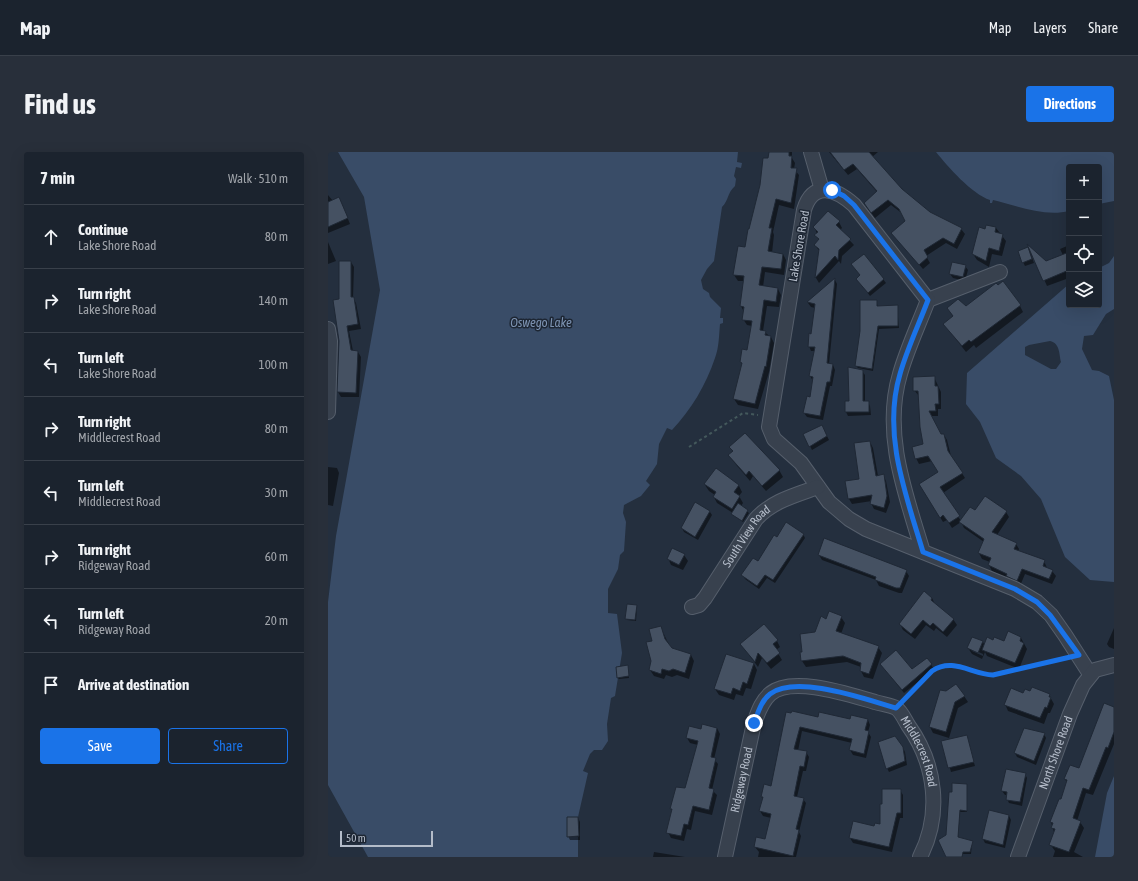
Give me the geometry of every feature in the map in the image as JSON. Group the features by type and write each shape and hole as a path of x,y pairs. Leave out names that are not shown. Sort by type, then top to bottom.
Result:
{"street":[{"path":"811,152 822,190 832,190 844,196 854,205 928,300"},
{"name":"Lake Shore Road","path":"822,190 810,197 804,210 769,427 774,440 800,463 828,502 849,520 866,529 1015,589 1037,602 1050,615 1079,655 1090,674"},
{"path":"923,552 900,469 893,436 893,418 900,374 928,300 1000,272"},
{"path":"328,329 330,349 328,412"},
{"name":"South View Road","path":"692,607 699,605 705,598 764,511 773,505 818,487"},
{"path":"1090,674 1095,670 1114,665"},
{"name":"North Shore Road","path":"1018,857 1070,714 1083,685 1090,674"},
{"name":"Ridgeway Road","path":"725,857 754,723 761,704 770,694 779,689 788,687 813,688 853,695 896,708"},
{"name":"Middlecrest Road","path":"896,708 919,740 932,777 933,813 930,832 920,857"}],"path":[{"path":"689,446 743,413 771,416"},
{"name":"Middlecrest Road","path":"896,708 932,671 939,666 948,664 958,665 981,674 993,675 1079,655"}],"water":[{"name":"Oswego Lake","path":"338,152 738,152 737,162 742,163 741,168 736,167 734,176 736,179 735,186 722,207 714,261 707,269 701,280 703,289 709,293 710,297 721,308 720,318 723,318 723,323 720,324 718,346 715,358 707,378 692,406 672,430 667,428 659,444 657,464 646,481 650,485 641,496 624,505 623,513 626,522 624,551 620,555 618,569 608,589 608,613 617,614 622,653 615,696 611,698 607,724 608,741 602,750 594,750 590,754 583,771 588,773 578,817 567,817 567,836 578,837 578,857 368,857 328,785 328,602 336,536 380,290 364,197"},
{"path":"936,152 1114,152 1114,201 1102,203 1102,164 1066,164 1066,211 1050,213 1021,208 993,200 992,203 990,203 990,200 983,197 968,186"},
{"path":"1114,256 1114,309 1106,314 1093,335 1084,336 1082,349 1092,370 1099,371 1109,376 1114,400 1114,582 1090,580 1065,557 1041,499 1021,476 996,458 980,422 966,404 967,373 1066,287 1066,308 1102,308 1102,266 1109,263","holes":["1050,341 1056,344 1061,362 1056,369 1051,369 1025,355 1025,347 1029,345"]},
{"path":"1114,776 1114,857 1095,857 1107,793"}],"building":[{"path":"769,152 789,152 789,156 792,156 791,168 797,168 791,203 776,199 769,228 772,228 768,251 783,254 781,269 762,267 759,285 778,288 776,302 764,300 760,330 766,331 765,335 771,336 766,367 765,366 755,404 733,399 742,363 740,362 742,349 747,350 752,321 742,320 744,307 740,306 744,276 733,275 738,246 745,247 748,229 760,185 763,158 768,158"},
{"path":"830,152 869,152 902,189 930,212 962,228 954,244 943,238 924,250 928,257 919,265 891,233 905,221 899,209 888,200 871,213 864,203 877,191 853,164 844,170"},
{"path":"339,197 348,218 328,227 328,202"},
{"path":"828,211 840,221 836,225 851,239 839,250 838,260 835,256 815,278 819,249 814,245 819,239 814,235 818,232 813,227"},
{"path":"986,225 996,227 995,232 1003,234 999,251 989,248 986,261 972,254 979,227 985,229"},
{"path":"1027,244 1046,261 1066,253 1066,271 1043,281"},
{"path":"1028,247 1032,259 1022,263 1018,251"},
{"path":"864,254 884,279 868,293 856,279 860,275 851,264"},
{"path":"339,261 351,261 351,297 354,297 358,324 347,326 351,350 358,351 356,393 337,392 339,341 333,300 339,299"},
{"path":"952,262 966,265 963,277 949,274"},
{"path":"835,278 827,363 833,364 830,382 827,382 820,416 803,413 807,396 810,397 813,377 809,376 815,347 808,347 809,333 811,334 815,304 807,302"},
{"path":"1003,281 1021,305 971,342 969,340 962,346 943,324 953,316 947,308 958,299 966,306 996,283 998,285"},
{"path":"860,300 877,300 877,306 898,305 898,326 878,326 872,369 855,366 860,331"},
{"path":"848,367 863,370 863,401 869,401 869,412 845,412 845,401 849,401"},
{"path":"935,376 935,386 938,386 939,404 935,404 936,411 929,411 941,434 944,434 948,451 963,473 940,487 960,516 949,523 943,515 940,518 919,484 938,472 928,456 915,459 912,447 923,444 920,427 918,391 913,391 913,377"},
{"path":"822,425 827,436 809,447 803,434"},
{"path":"745,433 780,470 762,486 749,471 746,475 728,455 733,451 729,447"},
{"path":"870,441 876,476 884,474 887,496 884,508 870,504 872,495 848,499 845,481 859,479 854,443"},
{"path":"716,468 739,485 734,492 740,496 732,509 713,497 716,492 704,484"},
{"path":"985,496 1007,511 992,532 1017,543 1014,549 1045,560 1043,566 1053,570 1049,579 1022,569 1017,581 1006,576 1007,574 988,565 991,558 978,553 984,539 959,522 970,507 975,510"},
{"path":"695,502 710,511 695,537 681,528"},
{"path":"738,503 748,510 742,521 731,514"},
{"path":"786,522 804,534 773,580 765,575 757,586 741,575 753,558 758,561 774,535 777,537"},
{"path":"824,538 907,570 900,588 896,588 875,580 876,577 818,555"},
{"path":"672,548 685,554 679,565 667,559"},
{"path":"924,591 932,598 931,600 954,619 943,632 933,623 930,626 923,620 911,634 899,624"},
{"path":"627,604 637,605 635,620 625,619"},
{"path":"829,611 842,616 836,631 879,646 869,674 860,671 861,663 843,656 801,661 800,652 802,652 800,634 815,632 821,616 826,619"},
{"path":"764,624 778,640 773,644 780,653 767,663 758,653 755,662 740,644"},
{"path":"661,626 665,639 672,648 691,654 685,673 673,669 669,671 662,669 661,674 649,670 651,661 646,642 652,641 649,629"},
{"path":"1008,631 1021,637 1020,641 1024,643 1015,663 982,650 987,637 993,640 994,637 1004,641"},
{"path":"972,637 983,641 978,653 967,648"},
{"path":"896,650 912,669 927,658 932,664 902,690 880,664"},
{"path":"726,654 754,663 747,684 743,682 740,691 733,688 731,694 714,689"},
{"path":"628,665 629,676 617,678 616,667"},
{"path":"956,684 965,696 955,702 946,732 929,727 940,690 946,691"},
{"path":"1032,687 1050,694 1049,697 1051,697 1047,708 1045,707 1040,718 1004,705 1011,688 1023,693 1025,689 1030,691"},
{"path":"1104,703 1114,707 1114,732 1108,748 1106,747 1089,790 1083,788 1073,818 1081,821 1069,852 1049,845 1055,829 1051,828 1053,823 1050,822 1059,799 1061,799 1067,780 1064,779 1070,765 1079,768"},
{"path":"792,711 818,717 819,712 850,719 851,715 868,719 865,730 869,731 864,754 849,750 852,739 800,727 794,749 807,751 804,767 800,766 794,796 804,798 796,829 799,830 793,856 754,847 756,837 765,839 771,814 759,811 763,797 761,797 764,784 771,786 786,712 791,713"},
{"path":"702,724 717,728 711,757 716,758 709,788 714,789 709,810 693,806 688,825 684,824 681,836 666,833 676,787 685,788 698,741 686,738 689,726 701,729"},
{"path":"1024,728 1045,733 1034,761 1014,753"},
{"path":"967,735 974,762 948,768 941,741"},
{"path":"895,736 903,747 905,761 886,769 878,742"},
{"path":"1006,769 1026,773 1020,802 1006,800 1007,792 1001,791"},
{"path":"952,783 967,784 967,811 960,810 958,837 973,841 970,852 963,852 962,857 946,857 938,840 946,835 949,792 952,792"},
{"path":"882,789 901,789 901,813 897,813 889,847 849,838 853,821 874,826 875,823 880,824"},
{"path":"989,810 1009,815 1003,845 982,839"},
{"path":"567,817 578,817 579,836 567,837"}],"route":[{"path":"754,723 761,704 770,694 779,689 788,687 800,686 826,689 853,695 896,708 932,671 939,666 948,664 958,665 981,674 993,675 1079,655 1050,615 1037,602 1015,589 923,552 910,510 900,469 893,436 893,418 895,394 900,374 928,300 854,205 844,196 832,190"}]}
